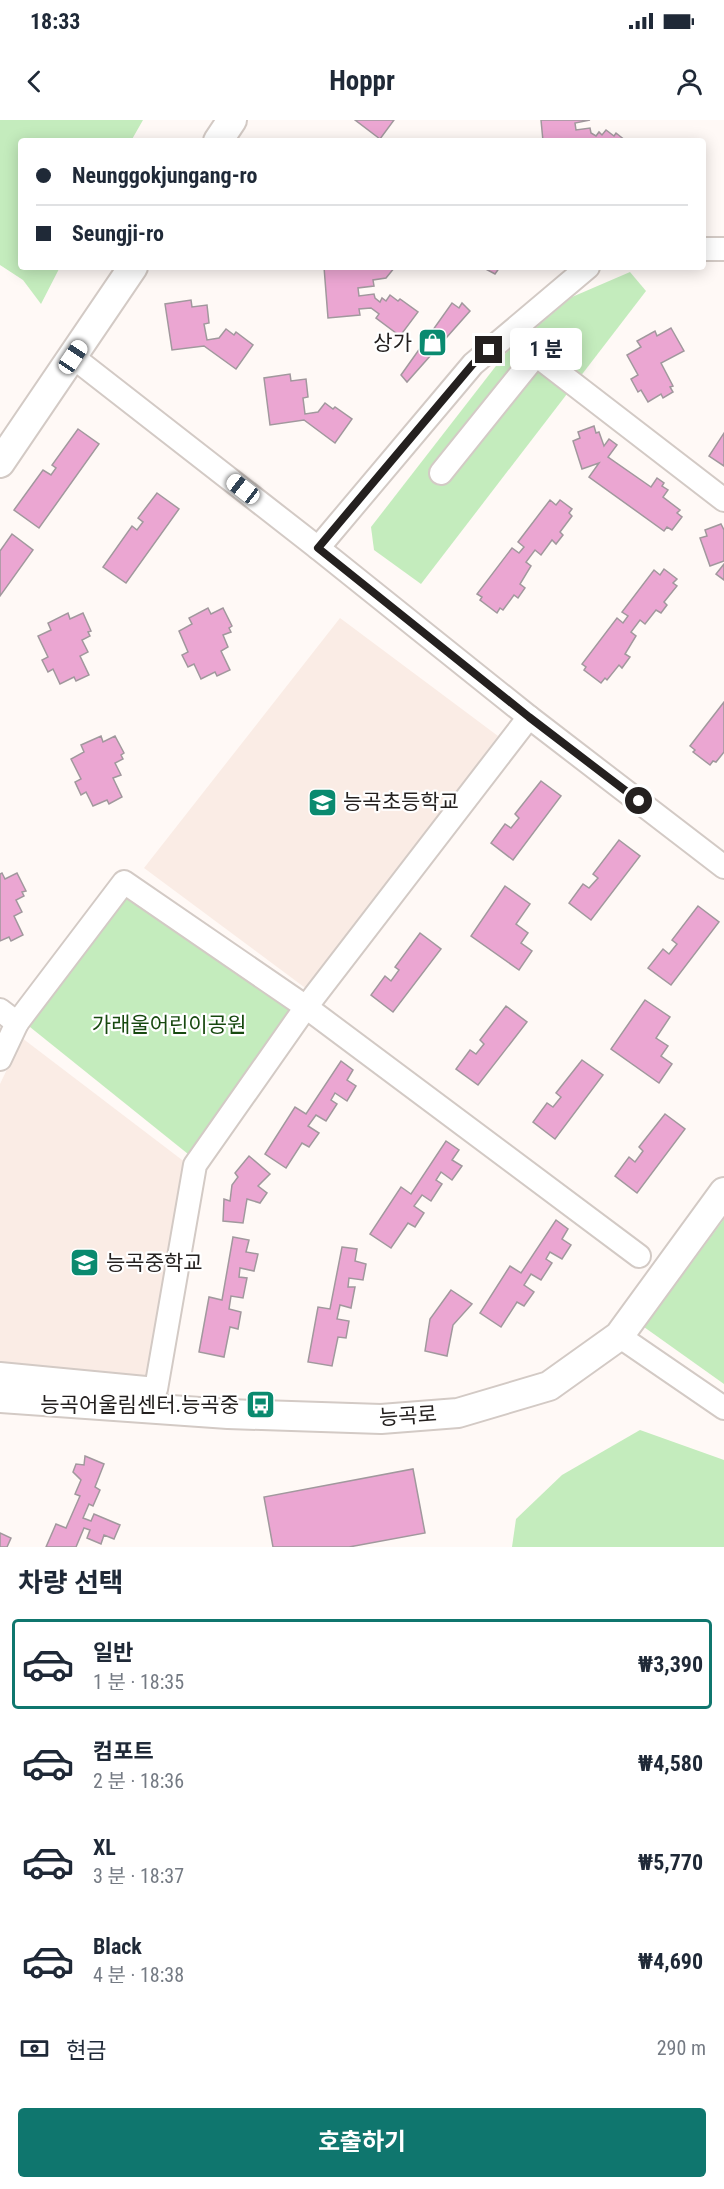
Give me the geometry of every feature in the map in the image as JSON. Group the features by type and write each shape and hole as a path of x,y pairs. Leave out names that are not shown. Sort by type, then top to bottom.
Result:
{"main road":[{"path":"220,138 232,120"},
{"path":"0,463 131,270"},
{"name":"능곡로","path":"0,1398 228,1414 334,1418 381,1419 458,1413 549,1386 619,1336 724,1192"}],"street":[{"path":"706,249 724,249"},
{"path":"318,548 473,364 584,270"},
{"path":"441,473 537,355 724,500"},
{"path":"73,357 318,548 529,717 724,867"},
{"path":"0,1374 156,1389 195,1166 306,1007 529,717"},
{"path":"0,1059 9,1016 124,882 306,1007 639,1256"},
{"path":"619,1336 724,1408"}],"shaded area":[{"name":"능곡초등학교","path":"340,618 498,736 308,990 144,868"},
{"name":"능곡중학교","path":"22,1038 186,1163 149,1377 0,1362 0,1084"}],"green space":[{"path":"0,120 143,120 133,138 18,138 18,270 58,270 41,304 23,280 0,265"},
{"path":"630,272 646,291 421,584 374,550 371,527 506,353 572,297"},
{"name":"가래울어린이공원","path":"127,885 299,1008 193,1158 25,1023"},
{"path":"724,1219 724,1384 644,1327"},
{"path":"640,1430 724,1460 724,1547 512,1547 516,1519 562,1475"}],"building":[{"path":"355,120 394,120 379,138"},
{"path":"541,120 590,120 575,123 576,130 590,128 591,133 596,136 599,132 602,135 606,130 614,136 616,133 622,138 543,138"},
{"path":"324,270 393,270 386,278 373,280 374,286 358,288 359,296 374,294 380,302 382,298 386,301 390,295 418,312 400,336 376,318 379,314 371,308 359,309 360,315 328,318"},
{"path":"191,300 192,307 207,305 209,323 204,324 207,340 219,338 226,329 234,335 236,332 253,345 236,369 204,346 172,350 165,304"},
{"name":"상가","path":"452,303 459,308 462,303 470,311 407,382 401,375"},
{"path":"671,328 684,351 661,363 673,386 670,387 673,392 663,398 661,394 648,402 641,390 638,392 631,379 638,375 627,355 641,347 637,341 655,331 657,336"},
{"path":"290,374 291,381 306,379 308,397 303,398 305,414 318,412 325,403 352,419 335,443 304,420 270,425 264,378"},
{"path":"594,426 604,446 609,439 617,445 608,457 651,487 657,478 664,483 662,486 668,490 663,497 680,510 677,513 682,517 672,530 667,527 664,531 589,477 599,463 582,469 573,441 580,438 578,432"},
{"path":"78,429 99,444 39,528 14,510 43,470 51,475 56,468 52,465"},
{"path":"724,433 724,466 709,456"},
{"path":"157,493 179,509 126,583 103,567 132,526 137,530 143,522 138,518"},
{"path":"550,500 556,505 560,500 572,509 569,513 572,516 560,532 563,535 556,544 552,540 541,555 535,550 526,562 531,566 520,584 525,588 518,598 514,595 503,610 500,608 497,613 480,600 482,597 477,594 512,548 519,553 524,547 518,542"},
{"path":"721,524 724,530 724,561 710,566 700,538 707,536 705,530"},
{"path":"12,534 33,550 0,596 0,551"},
{"path":"724,564 724,580 716,574"},
{"path":"664,569 677,579 673,583 677,586 664,602 667,605 661,613 656,610 645,624 640,620 631,632 636,636 625,654 630,657 622,668 619,665 607,680 605,678 601,683 584,670 586,667 582,664 617,618 623,623 628,616 622,612 654,570 660,575"},
{"path":"208,608 211,614 223,608 232,626 229,628 231,632 223,635 228,647 221,651 230,670 217,676 215,672 201,679 194,664 188,667 182,655 188,652 179,631 192,624 189,618"},
{"path":"68,613 70,619 83,613 91,631 88,632 90,636 82,640 88,652 80,656 89,675 76,681 74,677 60,684 53,669 48,672 42,660 48,657 38,636 51,630 48,623"},
{"path":"724,702 724,752 716,762 713,761 710,765 693,752 695,750 690,746"},
{"path":"101,736 103,742 115,736 124,753 121,755 123,759 115,763 121,775 113,778 122,797 109,804 107,800 93,806 86,792 81,795 75,782 81,779 71,759 84,752 81,745"},
{"path":"541,781 561,796 513,860 491,843 505,824 511,828 519,818 515,814"},
{"path":"619,840 640,856 591,920 569,903 583,884 589,888 598,878 593,874"},
{"path":"2,873 5,879 17,873 26,891 22,892 24,896 16,900 22,912 14,916 23,935 11,941 9,937 0,941 0,874"},
{"path":"505,886 530,904 516,924 528,933 521,943 532,951 519,970 471,936"},
{"path":"698,906 719,922 671,985 648,968 663,949 669,954 677,944 672,940"},
{"path":"420,933 441,949 393,1012 371,995 385,976 391,981 399,970 395,967"},
{"path":"645,1000 670,1017 656,1038 668,1046 661,1056 672,1064 659,1083 611,1049"},
{"path":"506,1006 527,1022 478,1085 456,1069 470,1050 476,1054 484,1044 480,1040"},
{"path":"582,1060 603,1075 555,1139 533,1122 547,1103 553,1107 561,1097 556,1093"},
{"path":"341,1061 353,1070 347,1080 356,1086 347,1101 335,1093 331,1100 337,1104 326,1121 316,1115 308,1126 319,1133 309,1147 302,1143 286,1168 265,1154 295,1107 306,1114"},
{"path":"665,1114 685,1129 637,1193 615,1176 629,1157 635,1162 643,1151 639,1147"},
{"path":"446,1141 459,1150 452,1160 462,1166 452,1180 441,1172 436,1180 442,1184 431,1201 422,1195 414,1206 424,1213 415,1227 408,1223 391,1248 370,1234 401,1187 411,1194"},
{"path":"249,1156 270,1174 258,1186 267,1193 260,1203 247,1199 243,1223 223,1221 224,1199 230,1201 232,1185 238,1177 235,1173"},
{"path":"556,1220 568,1229 562,1239 571,1245 562,1259 550,1252 546,1259 552,1263 541,1280 531,1274 524,1285 534,1292 524,1306 517,1302 501,1327 480,1313 510,1266 521,1273"},
{"path":"233,1237 249,1240 246,1252 258,1254 254,1271 240,1268 239,1277 247,1278 243,1298 231,1296 229,1309 241,1312 238,1329 230,1327 224,1357 199,1352 209,1297 222,1300"},
{"path":"342,1247 357,1249 355,1261 366,1264 363,1280 349,1278 348,1287 355,1287 351,1308 340,1305 337,1319 349,1321 346,1338 338,1337 332,1366 308,1362 318,1307 330,1309"},
{"path":"451,1290 472,1304 453,1325 447,1356 425,1351 430,1319"},
{"path":"85,1456 104,1464 95,1487 100,1490 93,1506 89,1504 83,1518 91,1521 94,1514 120,1525 114,1539 104,1535 101,1544 87,1538 90,1530 84,1528 76,1547 46,1547 56,1524 66,1528 80,1496 75,1494 81,1480 73,1472 76,1464 84,1465"},
{"path":"413,1469 425,1533 349,1547 273,1547 264,1497"},
{"path":"0,1533 11,1538 7,1547 0,1547"}],"place":[{"name":"상가","path":"433,343"},
{"name":"능곡초등학교","path":"322,802"},
{"name":"능곡중학교","path":"85,1263"},
{"name":"능곡어울림센터.능곡중","path":"260,1405"}],"route":[{"path":"489,350 473,364 318,548 529,717 639,801"}]}
